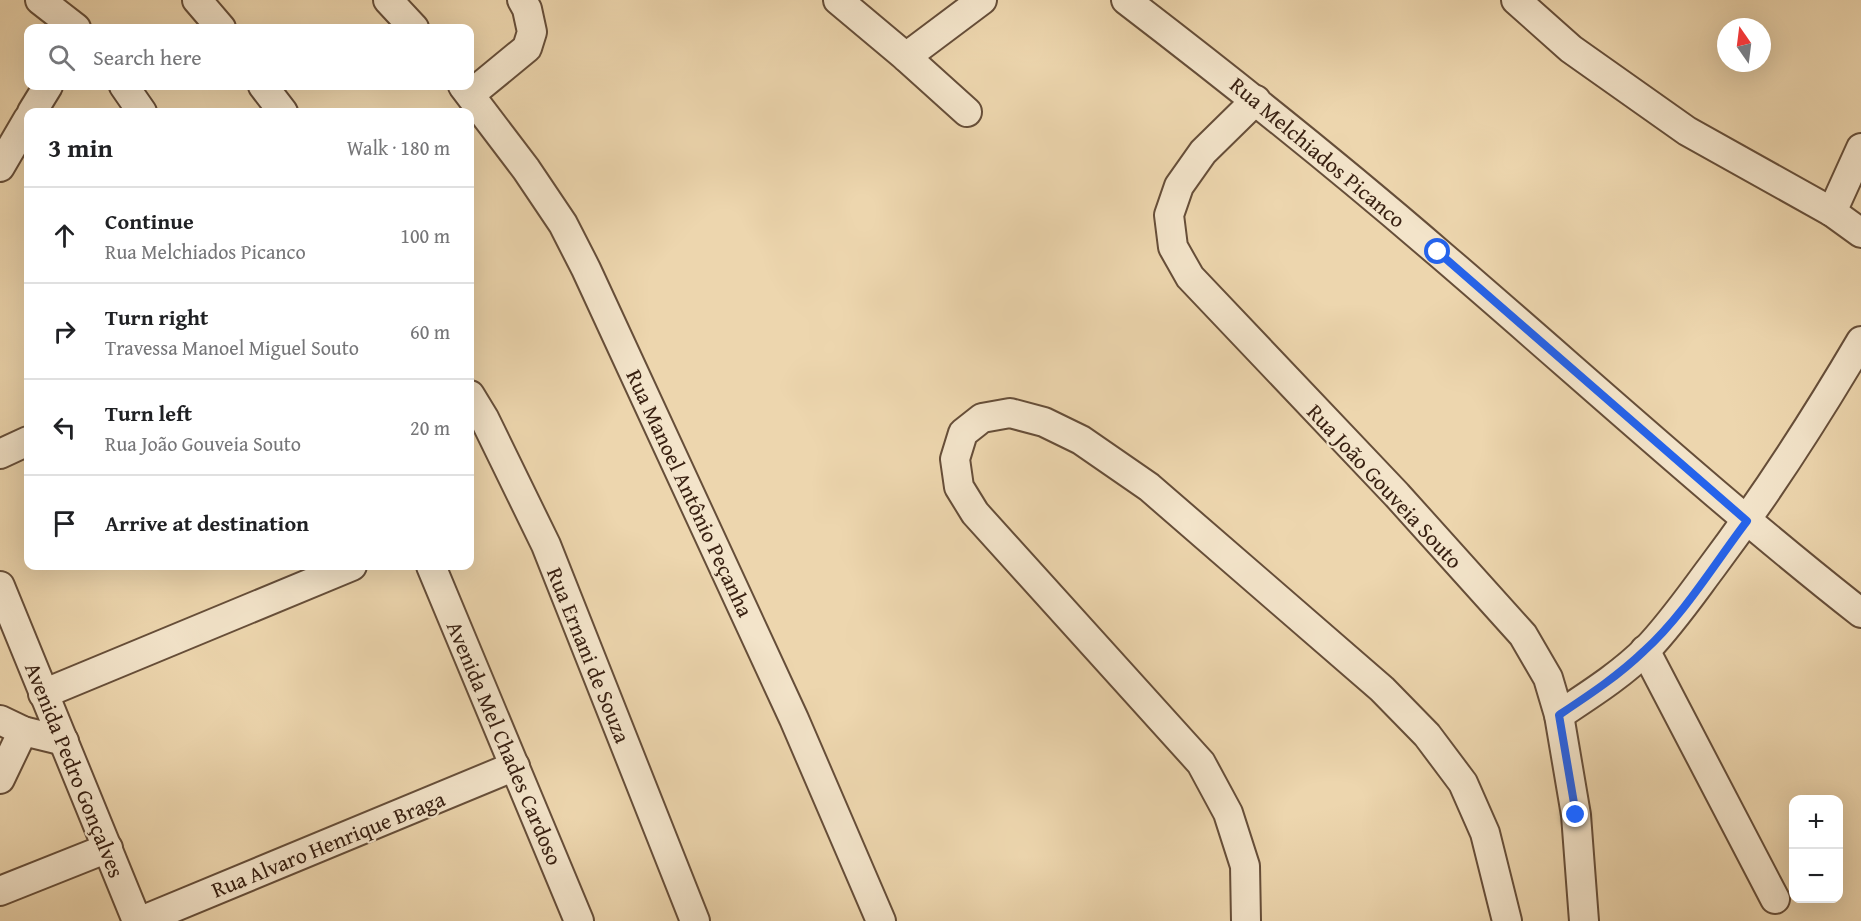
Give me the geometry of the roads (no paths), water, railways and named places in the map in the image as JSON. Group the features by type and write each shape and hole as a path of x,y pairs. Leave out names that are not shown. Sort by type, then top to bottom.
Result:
{"street":[{"path":"40,0 71,24"},
{"path":"198,0 218,24"},
{"path":"388,0 410,24"},
{"path":"474,85 527,48 532,32 527,9 522,0"},
{"path":"838,0 906,57 966,112"},
{"path":"906,57 982,0"},
{"name":"Rua Melchiados Picanco","path":"1126,0 1256,100 1438,252 1747,521 1861,613"},
{"path":"1516,0 1571,49 1687,131 1832,212 1861,233"},
{"path":"34,108 46,90"},
{"path":"127,90 139,108"},
{"path":"266,90 280,108"},
{"name":"Rua Manoel Antônio Peçanha","path":"467,90 556,215 586,269 794,720 880,921"},
{"name":"Rua João Gouveia Souto","path":"1256,100 1203,152 1179,186 1169,215 1173,247 1190,277 1397,495 1523,635 1548,678 1559,715 1576,815 1584,921"},
{"path":"0,167 24,126"},
{"path":"1832,212 1861,148"},
{"path":"1559,715 1604,685 1645,651 1675,617 1747,521 1822,406 1861,341"},
{"name":"Rua Ernani de Souza","path":"474,402 546,544 694,921"},
{"path":"1246,921 1245,866 1228,813 1201,763 975,513 959,487 955,459 963,433 982,418 1010,413 1044,422 1081,440 1149,487 1382,689 1427,735 1463,783 1485,833 1507,921"},
{"path":"0,454 24,443"},
{"path":"43,694 342,570"},
{"name":"Avenida Mel Chades Cardoso","path":"433,570 579,921"},
{"name":"Avenida Pedro Gonçalves","path":"0,586 139,921"},
{"path":"1645,651 1775,899"},
{"path":"0,779 11,725 64,741"},
{"name":"Rua Alvaro Henrique Braga","path":"139,921 515,766"},
{"path":"0,891 108,848"}]}
